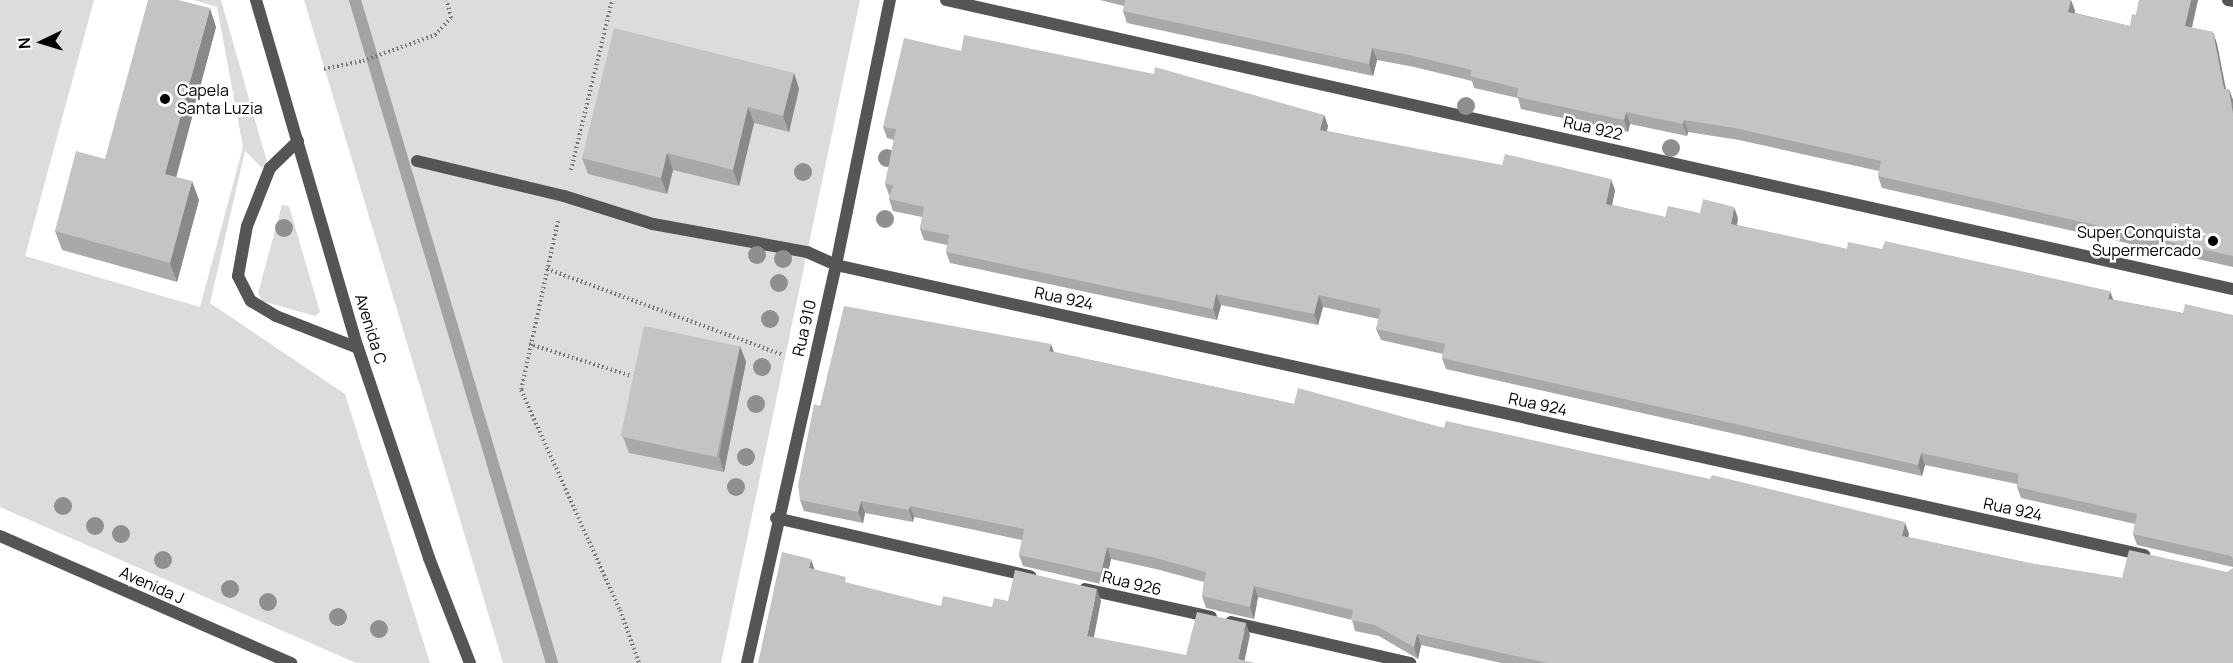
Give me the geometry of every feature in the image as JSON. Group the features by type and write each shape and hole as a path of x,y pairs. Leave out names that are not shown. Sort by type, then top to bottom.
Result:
{"street":[{"name":"Avenida C","path":"256,0 358,348 429,558 470,663"},
{"name":"Rua 910","path":"747,663 776,518 836,265 890,0"},
{"name":"Rua 922","path":"946,0 2233,289"},
{"path":"2228,0 2233,1"},
{"path":"298,141 270,168 247,226 238,276 251,301 259,306 358,348"},
{"name":"Rua 924","path":"417,161 564,196 653,224 807,252 836,265 2163,559"},
{"path":"776,518 1041,579"},
{"name":"Avenida J","path":"0,536 291,663"},
{"name":"Rua 926","path":"1076,587 1410,663"}],"path":[{"path":"324,69 363,61 435,35 451,18 447,0"},
{"path":"612,0 529,344 521,390 620,609 639,663"},
{"path":"547,269 783,355"},
{"path":"529,344 633,376"}],"shaded area":[{"path":"0,0 94,0 25,256 200,307 243,147 217,7 194,0 221,0 267,162 262,168 245,151 210,303 345,394 430,663 356,663 0,507"},
{"path":"304,0 860,0 721,663 503,663"},
{"path":"282,205 289,206 320,312 315,316 262,301 258,293"}],"building":[{"name":"Capela Santa Luzia","path":"148,0 178,0 210,8 165,174 192,181 170,263 55,231 76,151 105,159"},
{"path":"1125,0 2071,0 2068,12 2130,26 2132,14 2136,15 2139,0 2191,0 2185,26 2213,32 2224,89 2229,89 2233,114 2233,256 1878,176 1881,161 1735,128 1684,120 1683,124 1626,112 1624,120 1517,97 1518,88 1470,76 1472,70 1372,48 1369,64 1123,11"},
{"path":"614,28 794,73 783,116 748,107 733,170 667,153 661,178 582,158"},
{"path":"964,35 1154,74 1155,67 1324,115 1320,130 1502,165 1505,154 1611,179 1606,204 1665,217 1668,206 1700,213 1703,199 1734,207 1731,224 1847,249 1848,242 1882,249 1885,241 2110,291 2108,299 2183,313 2185,304 2233,315 2233,559 2231,556 2133,534 2137,514 2017,487 2019,474 1921,453 1918,465 1442,358 1445,344 1376,329 1381,309 1319,295 1314,314 1216,294 1213,309 946,252 949,235 920,229 924,207 889,199 893,185 885,184 896,129 883,127 904,38 961,51"},
{"path":"844,306 1051,344 1049,351 1294,404 1298,388 1444,428 1446,421 1710,479 1712,475 1905,522 1902,536 2029,563 2122,578 2129,550 2227,572 2233,568 2233,663 1548,663 1417,634 1414,647 1375,625 1351,620 1353,610 1254,586 1250,607 1202,596 1206,572 1107,547 1101,573 1019,555 1024,529 910,506 909,510 861,501 858,512 800,500 798,485 814,404 820,406"},
{"path":"644,326 740,346 716,457 621,437"},
{"path":"782,552 811,559 809,568 846,577 845,582 941,606 943,596 992,607 994,598 1008,601 1015,570 1097,589 1087,636 1186,655 1197,612 1246,623 1238,659 1255,663 758,663"}],"waterway":[{"path":"355,0 552,663"}],"place":[{"name":"Capela Santa Luzia","path":"165,99"},
{"name":"Super Conquista Supermercado","path":"2213,241"}]}
